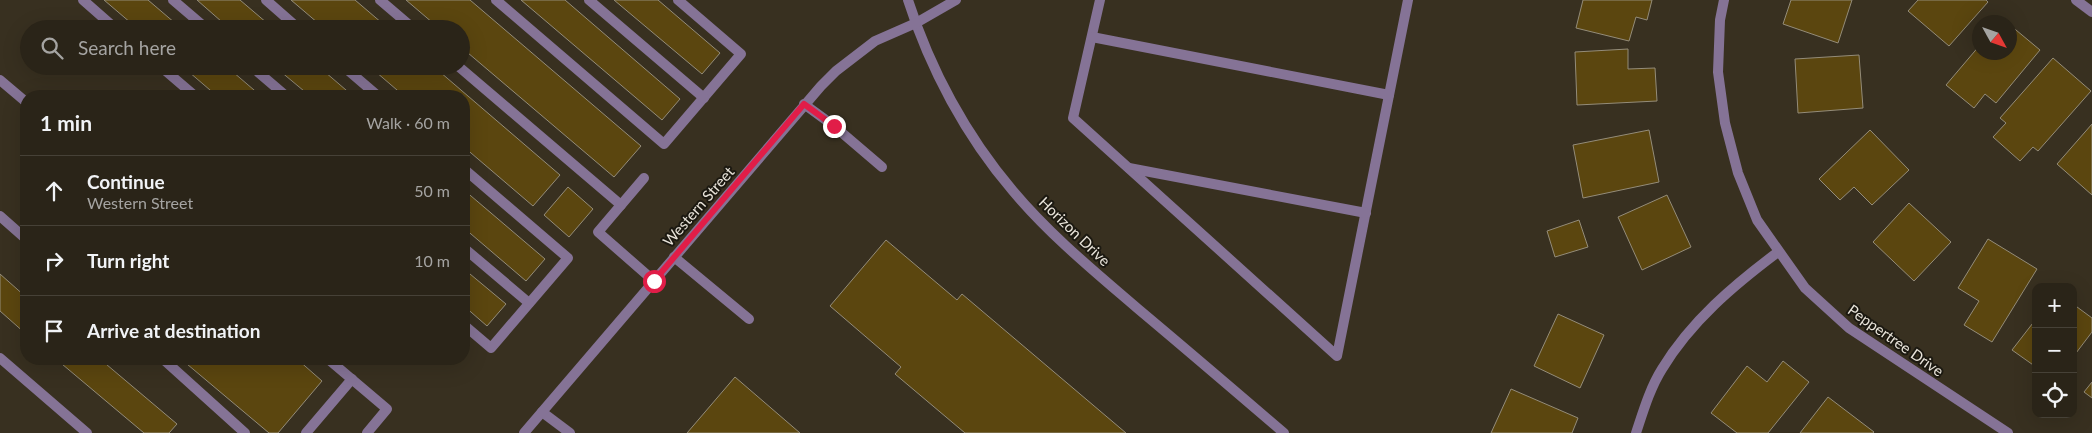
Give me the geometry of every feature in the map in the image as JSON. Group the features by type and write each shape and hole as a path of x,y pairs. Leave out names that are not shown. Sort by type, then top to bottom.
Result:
{"street":[{"path":"83,0 106,20"},
{"path":"173,0 196,20"},
{"path":"266,0 289,20"},
{"path":"380,0 403,20"},
{"path":"496,0 664,144 741,54 678,0"},
{"path":"589,0 704,98"},
{"name":"Horizon Drive","path":"908,0 940,79 973,138 1013,191 1054,235 1284,433"},
{"name":"Western Street","path":"524,433 804,104 836,71 876,41 916,23 956,0"},
{"path":"1100,0 1073,118 1337,356 1408,0"},
{"name":"Peppertree Drive","path":"1724,0 1720,20 1718,72 1725,123 1738,173 1757,220 1805,288 1849,328 2008,433"},
{"path":"2076,0 2092,12"},
{"path":"1092,37 1389,95"},
{"path":"170,75 188,90"},
{"path":"262,75 279,90"},
{"path":"354,75 371,90"},
{"path":"469,75 621,205"},
{"path":"0,80 20,97"},
{"path":"804,104 834,126 882,167"},
{"path":"1128,167 1366,213"},
{"path":"470,174 568,258 490,348 470,330"},
{"path":"644,178 598,232 654,281"},
{"path":"0,216 20,234"},
{"path":"1636,433 1645,406 1662,369 1692,326 1738,282 1778,252"},
{"path":"470,253 529,303"},
{"path":"674,257 749,319"},
{"path":"0,358 87,433"},
{"path":"170,365 245,433"},
{"path":"335,365 387,409 367,433"},
{"path":"306,433 352,379"},
{"path":"542,412 570,433"}],"building":[{"path":"104,0 148,0 171,20 127,20"},
{"path":"197,0 240,0 263,20 220,20"},
{"path":"291,0 355,0 378,20 314,20"},
{"path":"406,0 470,0 641,146 614,177 470,55 470,20 429,20"},
{"path":"521,0 565,0 680,99 662,120"},
{"path":"614,0 658,0 720,53 702,74"},
{"path":"1583,0 1652,0 1647,20 1636,17 1629,41 1576,28"},
{"path":"1791,0 1852,0 1838,43 1783,24"},
{"path":"1918,0 1986,0 1988,2 1976,15 1972,15 1972,20 1949,46 1908,11"},
{"path":"2017,31 2040,50 1996,103 1985,94 1974,108 1946,85 1972,54 1972,60 2017,60"},
{"path":"1628,49 1628,69 1655,68 1657,101 1577,105 1575,52"},
{"path":"1859,55 1863,108 1798,113 1795,59"},
{"path":"2053,58 2091,91 2038,151 2033,147 2020,161 1993,137 2006,123 2000,118"},
{"path":"192,75 236,75 254,90 210,90"},
{"path":"285,75 328,75 346,90 303,90"},
{"path":"380,75 443,75 461,90 397,90"},
{"path":"470,98 560,175 533,206 470,152"},
{"path":"2092,124 2092,195 2057,164"},
{"path":"1649,130 1659,182 1583,198 1573,145"},
{"path":"1870,130 1909,170 1872,205 1854,187 1840,200 1819,179"},
{"path":"568,187 593,209 569,237 544,215"},
{"path":"470,195 545,259 526,281 470,233"},
{"path":"1667,195 1691,247 1642,270 1618,217"},
{"path":"1909,203 1951,242 1914,281 1873,242"},
{"path":"1579,220 1588,247 1555,257 1547,231"},
{"path":"1988,239 2037,269 1992,342 1964,325 1979,301 1958,288"},
{"path":"886,240 957,300 962,294 1126,433 965,433 895,374 901,367 830,306"},
{"path":"0,274 20,292 20,329 0,311"},
{"path":"470,274 506,304 487,326 470,311"},
{"path":"2077,307 2092,318 2092,332 2077,352"},
{"path":"1558,314 1604,335 1580,388 1534,366"},
{"path":"2032,324 2032,364 2012,350"},
{"path":"1783,361 1809,382 1768,433 1737,433 1711,413 1747,366 1767,382"},
{"path":"63,365 107,365 177,424 169,433 144,433"},
{"path":"188,365 304,365 322,381 278,433 269,433"},
{"path":"735,377 800,433 687,433"},
{"path":"2092,382 2092,398 2084,392"},
{"path":"1511,389 1578,418 1572,433 1491,433"},
{"path":"1828,397 1874,432 1800,433"}],"route":[{"path":"654,281 804,104 834,126"}]}
